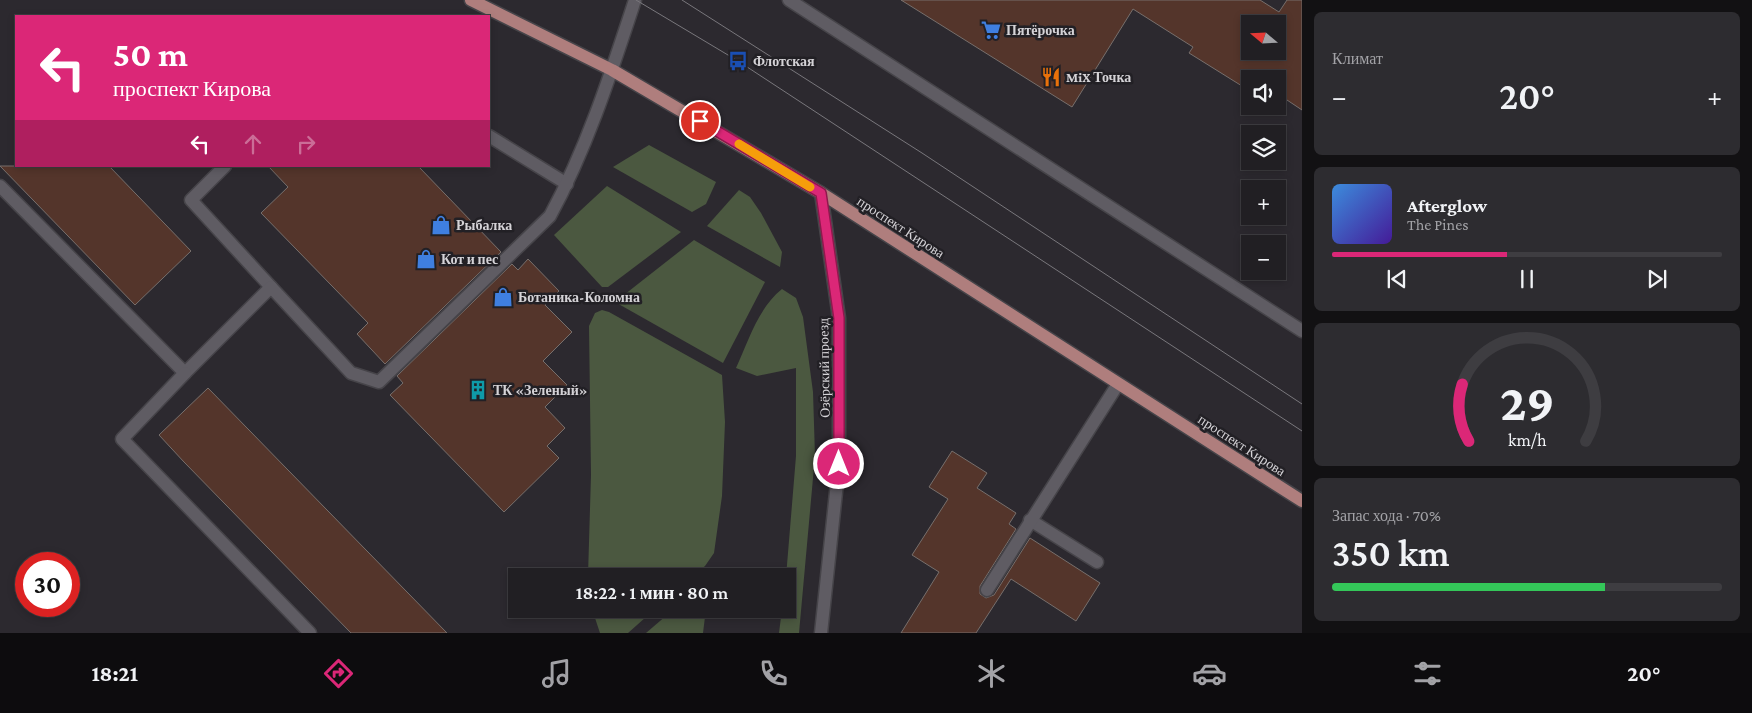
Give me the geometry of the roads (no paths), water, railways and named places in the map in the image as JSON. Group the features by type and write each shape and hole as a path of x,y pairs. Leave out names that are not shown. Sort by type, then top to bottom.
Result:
{"main road":[{"name":"проспект Кирова","path":"471,0 612,70 821,193 1302,501"}],"street":[{"path":"224,167 191,200 351,373 379,382 550,216 567,184 612,70 635,0"},
{"path":"789,0 1302,330"},
{"path":"490,137 567,184"},
{"path":"0,186 184,373"},
{"name":"Озёрский проезд","path":"821,193 839,318 839,464 821,633"},
{"path":"271,287 184,373 122,438 310,633"},
{"path":"986,590 1118,384"},
{"path":"1030,520 1097,562"}],"tram line":[{"path":"636,0 738,61 1302,431"},
{"path":"682,0 922,153 1302,404"}],"place":[{"name":"Пятёрочка","path":"991,30"},
{"name":"Флотская","path":"738,61"},
{"name":"MiX Точка","path":"1051,77"},
{"name":"Рыбалка","path":"441,225"},
{"name":"Кот и пес","path":"426,259"},
{"name":"Ботаника-Коломна","path":"503,297"},
{"name":"ТК «Зеленый»","path":"478,390"}]}
